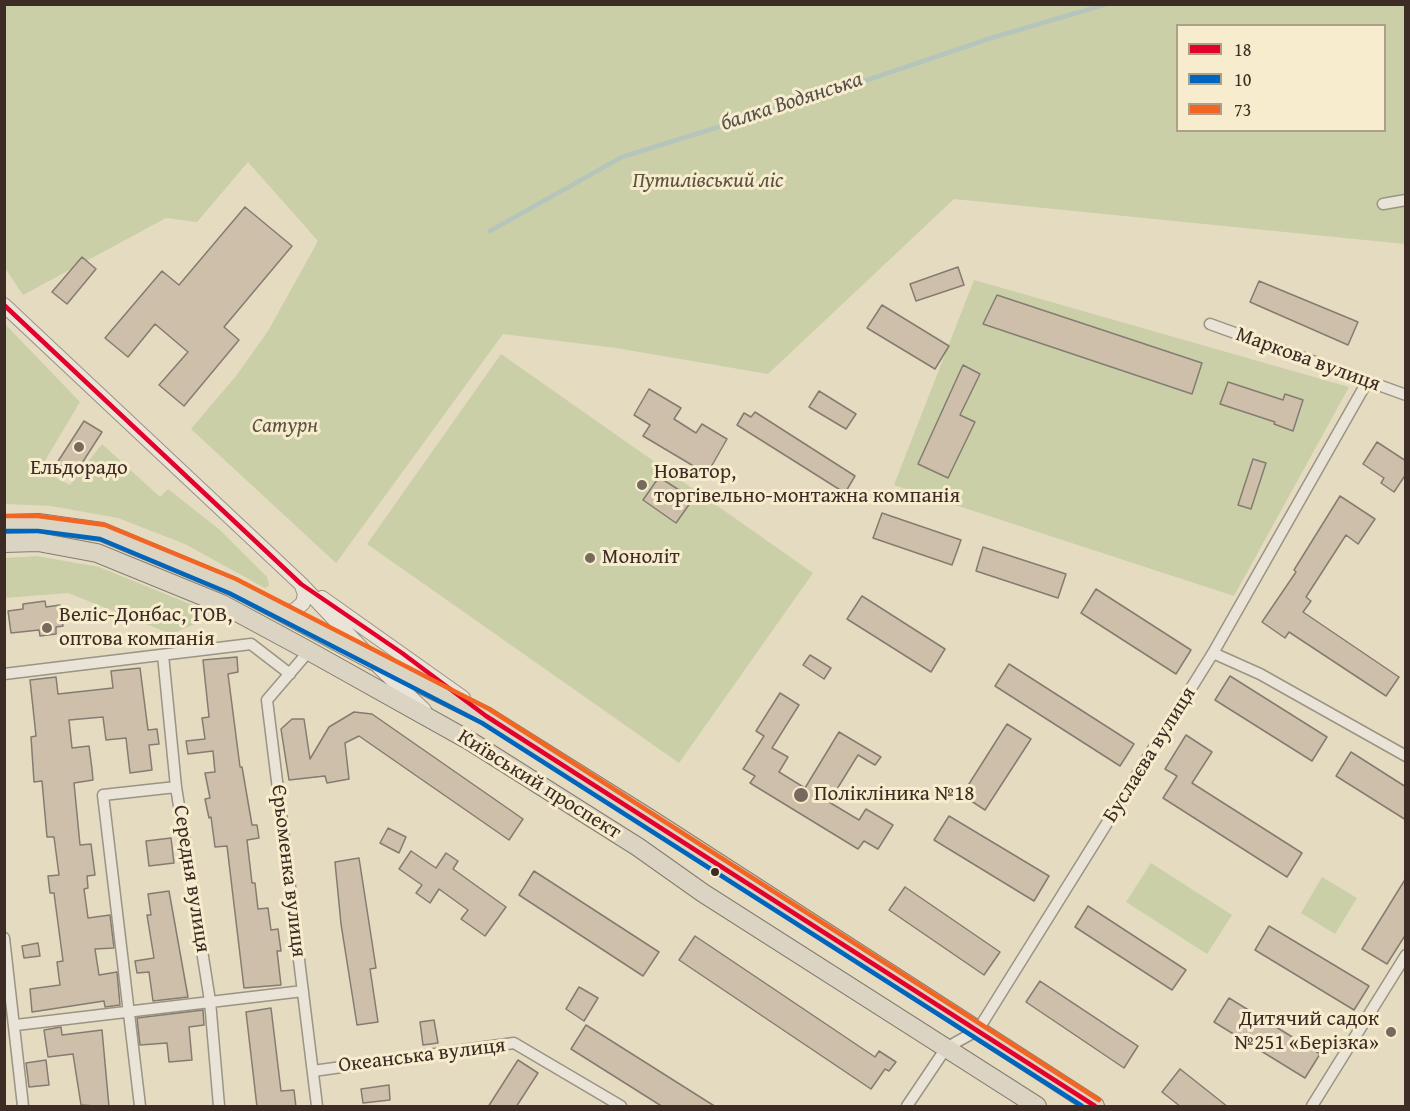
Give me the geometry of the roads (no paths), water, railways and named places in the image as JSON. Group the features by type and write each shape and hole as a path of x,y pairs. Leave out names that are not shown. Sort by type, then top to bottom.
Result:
{"main road":[{"name":"Київський проспект","path":"4,524 38,523 102,532 232,586 372,660 486,716 1095,1107"},
{"name":"Київський проспект","path":"4,543 38,542 97,553 222,604 309,651 470,741 638,846 703,893 1037,1107"},
{"path":"470,741 486,716"}],"street":[{"path":"1383,204 1406,200"},
{"path":"4,305 301,584 372,660 434,720"},
{"name":"Маркова вулиця","path":"1210,324 1406,395"},
{"name":"Буслаєва вулиця","path":"907,1107 946,1048 978,1030 1213,653 1367,382"},
{"path":"282,613 294,610 303,603 305,594 301,584"},
{"path":"301,584 402,653 486,716"},
{"path":"4,674 251,644 290,674"},
{"name":"Єрьоменка вулиця","path":"309,651 267,700 317,1107"},
{"path":"1213,653 1260,674 1406,756"},
{"path":"164,655 176,787"},
{"name":"Середня вулиця","path":"140,1107 103,795 176,787 210,1001 219,1107"},
{"path":"4,938 16,1025 23,1107"},
{"path":"1312,1107 1406,955"},
{"path":"16,1025 303,991"},
{"name":"Океанська вулиця","path":"313,1071 514,1043 621,1107"}],"waterway":[{"name":"балка Водянська","path":"490,231 622,157 841,89 991,38 1107,4"}],"place":[{"name":"Ельдорадо","path":"79,447"},
{"name":"Новатор, торгівельно-монтажна компанія","path":"642,485"},
{"name":"Моноліт","path":"590,558"},
{"name":"Веліс-Донбас, ТОВ, оптова компанія","path":"47,628"},
{"name":"Полікліника №18","path":"801,795"},
{"name":"Дитячий садок №251 «Берізка»","path":"1391,1032"}],"park label":[{"name":"Путилівський ліс","path":"708,182"},
{"name":"Сатурн","path":"285,427"}]}
